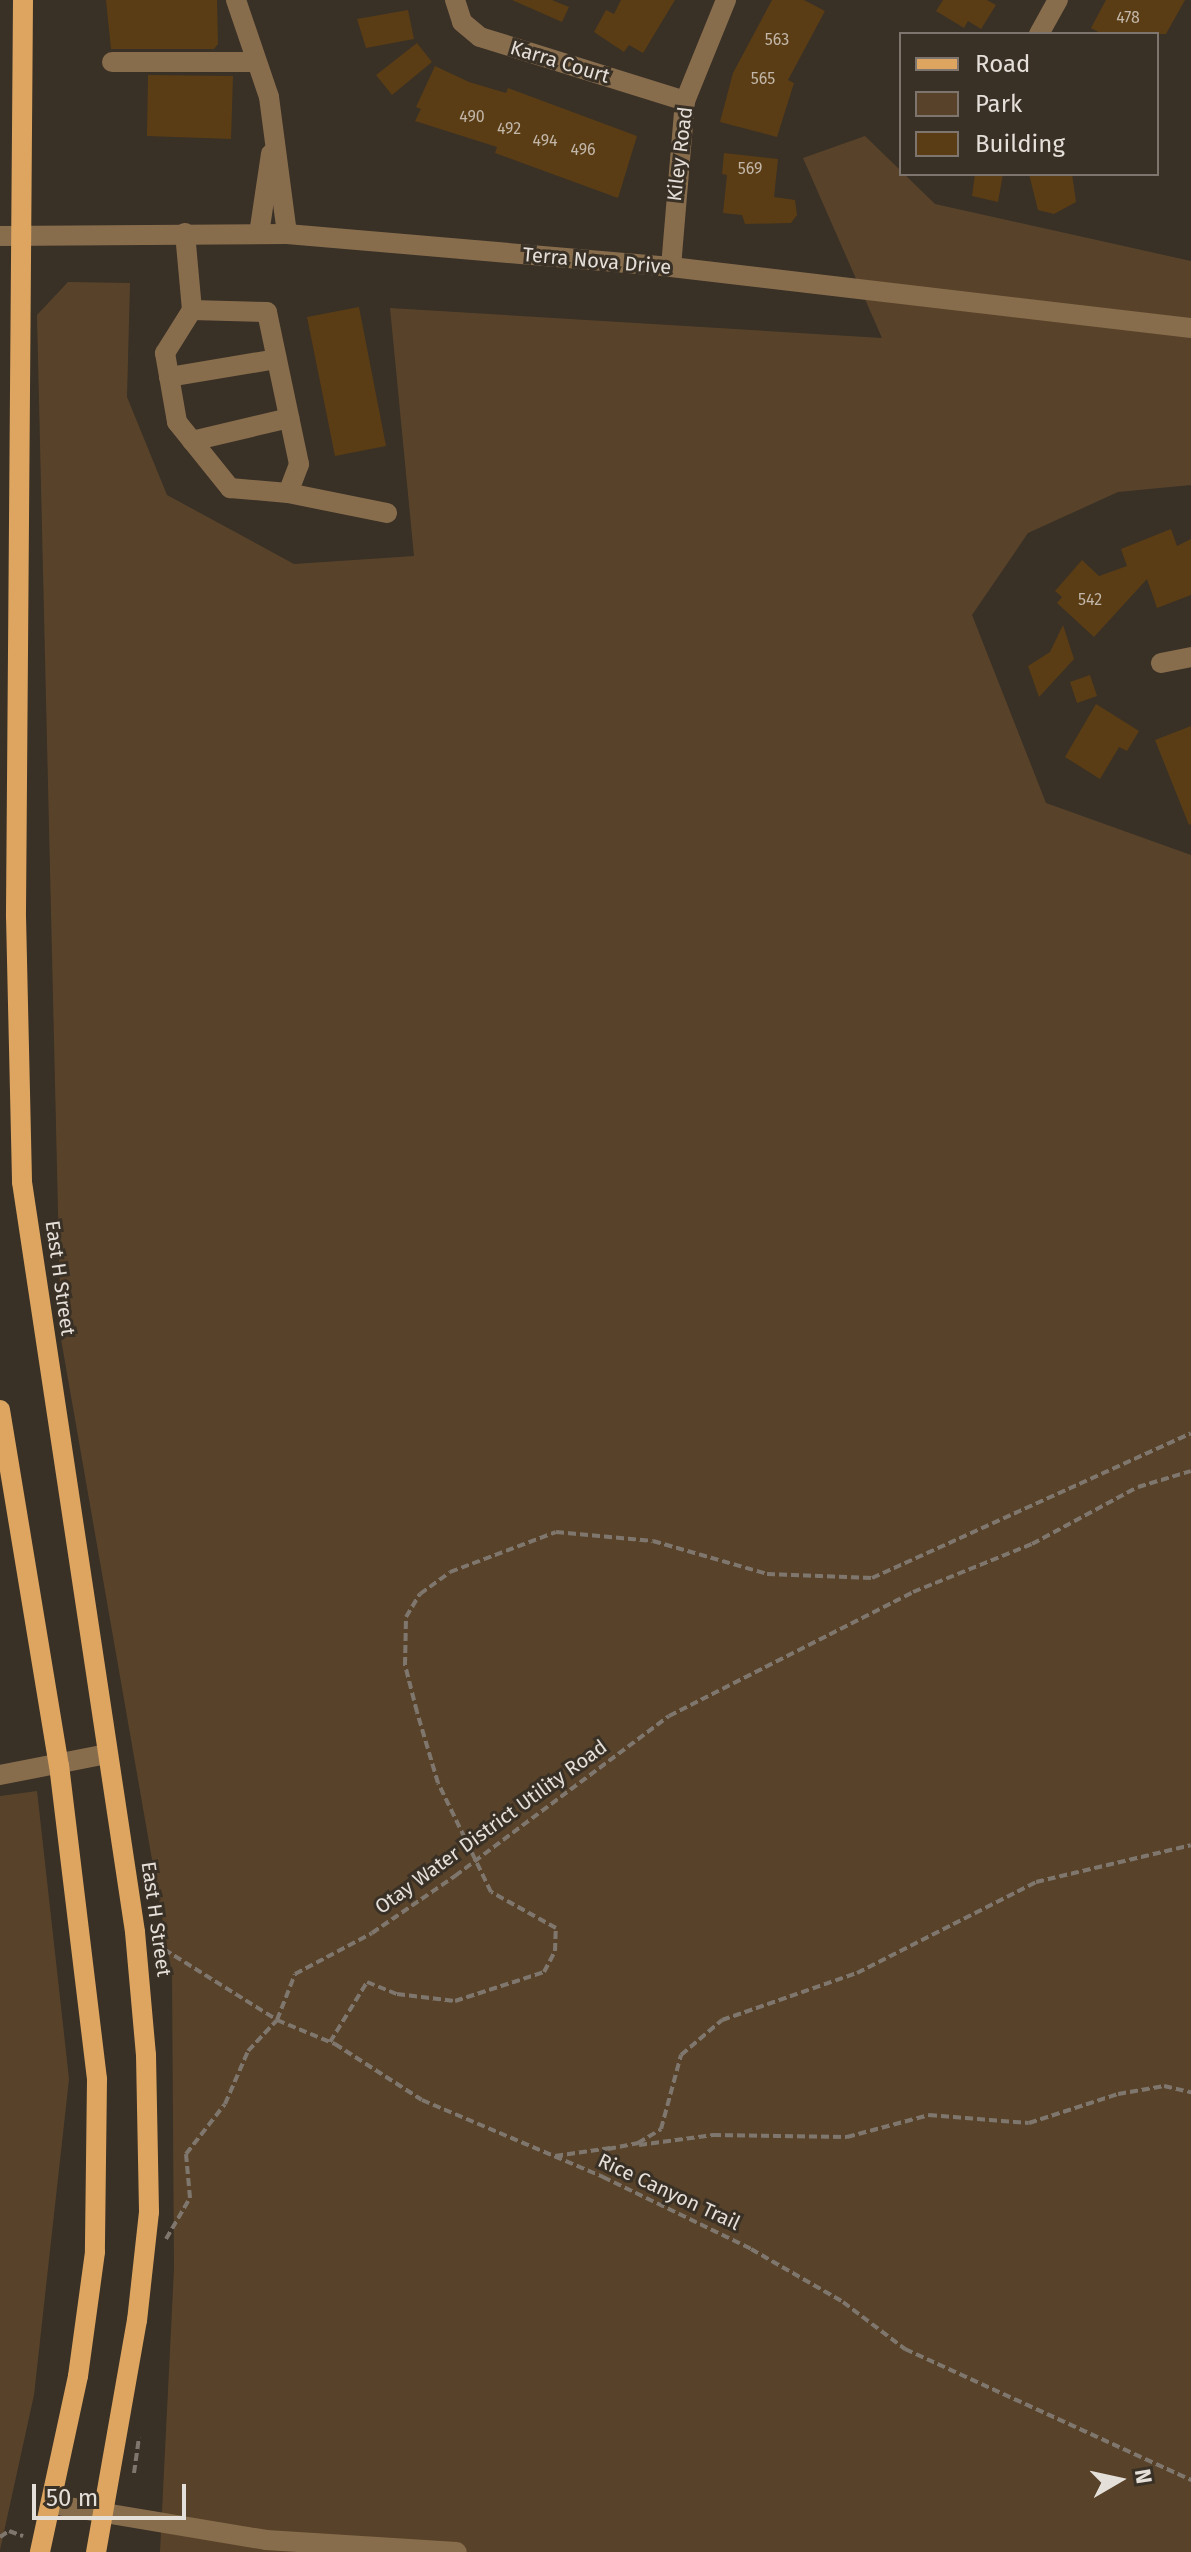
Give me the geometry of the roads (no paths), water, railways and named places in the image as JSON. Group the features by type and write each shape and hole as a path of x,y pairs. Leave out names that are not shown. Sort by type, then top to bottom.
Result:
{"main road":[{"name":"East H Street","path":"23,0 16,916 22,1182 135,1932 146,2055 149,2212 137,2320 96,2552"},
{"path":"1,1418 3,1452 59,1765 97,2079 99,2176 78,2376 41,2548"}],"street":[{"path":"236,0 275,127 287,234"},
{"name":"Karra Court","path":"455,0 462,22 480,37 685,101"},
{"name":"Kiley Road","path":"671,267 685,101 726,0"},
{"path":"1040,32 1058,0"},
{"path":"112,62 255,62"},
{"path":"259,234 275,127"},
{"path":"185,233 192,310 165,353 177,422 230,488 288,493 387,513"},
{"name":"Terra Nova Drive","path":"0,236 287,234 671,267 1191,328"},
{"path":"192,310 267,312 299,464 288,493"},
{"path":"169,377 277,359"},
{"path":"192,441 289,418"},
{"path":"1161,663 1191,657"},
{"path":"0,1775 107,1754"},
{"path":"51,2504 104,2510 266,2540 457,2552"}]}
